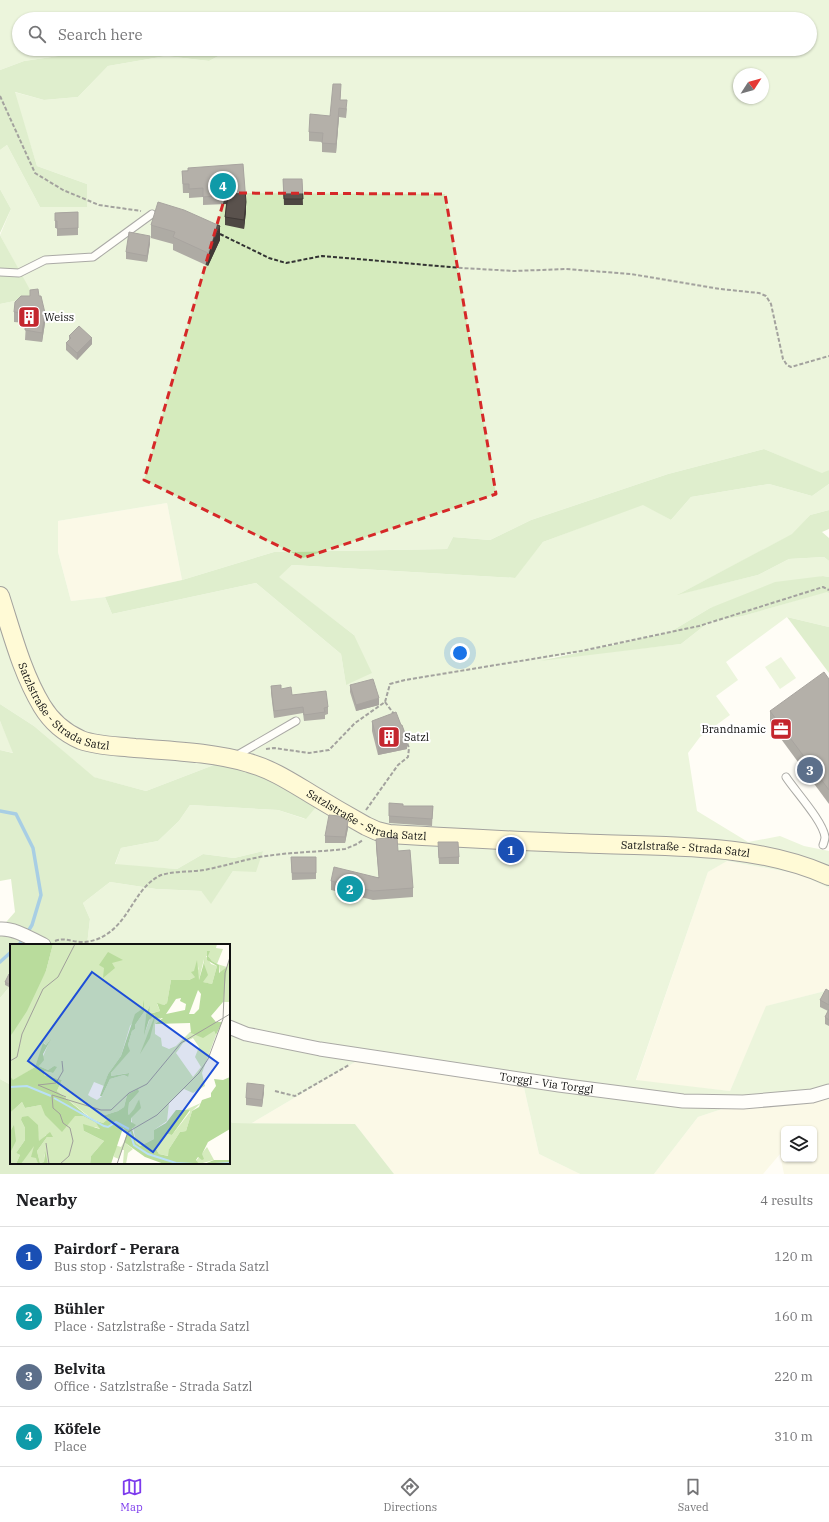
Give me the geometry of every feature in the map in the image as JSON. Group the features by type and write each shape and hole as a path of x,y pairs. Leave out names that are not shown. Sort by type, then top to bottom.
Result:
{"street":[{"name":"Satzlstraße - Strada Satzl","path":"0,596 32,689 43,708 55,723 67,733 82,740 108,745 189,752 232,758 250,763 276,774 377,832 388,834 495,840 701,848 754,853 788,861 829,876"},
{"path":"3,929 48,944"},
{"name":"Torggl - Via Torggl","path":"230,1027 253,1036 320,1049 559,1085 683,1101 743,1102 812,1096 829,1091"}],"lane":[{"path":"0,272 19,273 45,260 93,257 152,214"},
{"path":"232,758 296,721"},
{"path":"786,777 819,823 826,838 823,846"}],"path":[{"path":"0,96 35,173 63,190 99,205 135,209 152,214"},
{"path":"214,231 269,258 286,263 322,256 491,270 514,271 566,269 631,274 720,289 759,293 766,296 771,304 783,359 787,365 791,367 829,356"},
{"path":"262,750 274,748 308,753 329,750 355,723 385,702 390,684 581,651 699,626 823,587 829,590"},
{"path":"385,702 394,714"},
{"path":"48,944 60,939 81,942 96,940 108,934 117,926 141,891 150,882 161,875 204,870 267,856 345,849 357,844 368,836 363,815 367,807 398,765 408,757 409,748 403,734"},
{"path":"275,1091 295,1096 367,1055"}],"highlighted area":[{"path":"226,193 445,194 496,494 303,558 144,480"}],"shaded area":[{"path":"167,503 182,580 105,597 71,601 58,552 58,521"},
{"path":"726,861 799,874 829,888 829,990 767,1006 730,1091 636,1081 708,872"},
{"path":"367,1055 522,1079 539,1154 580,1174 394,1174 355,1124 252,1123"},
{"path":"829,1091 829,1174 784,1174 782,1162 817,1162 817,1126 781,1126 781,1159 780,1154 763,1174 654,1174 698,1117 743,1102"}],"green space":[{"path":"0,0 829,0 829,470 823,474 764,449 668,474 531,520 490,540 453,537 447,549 274,552 182,580 167,503 58,521 58,552 71,601 105,597 112,614 256,583 341,654 346,685 354,635 278,577 292,565 514,578 543,542 643,504 671,520 691,497 769,484 812,496 829,484 829,510 810,515 793,534 679,594 758,575 789,559 824,557 829,561 829,577 823,576 710,608 670,632 545,659 681,644 709,622 743,616 828,591 829,627 787,617 726,662 738,680 716,696 730,715 700,737 688,753 697,811 748,842 780,836 804,846 829,851 829,888 799,874 727,861 708,872 636,1080 730,1091 766,1006 829,990 829,1091 743,1102 698,1117 654,1174 580,1174 539,1154 522,1079 367,1055 252,1123 233,1123 230,1122 230,944 87,944 90,919 83,903 110,882 156,889 201,891 211,903 233,871 263,851 234,858 203,854 177,869 115,865 121,848 158,841 179,821 190,805 278,810 305,819 232,758 146,791 93,777 34,726 0,704 0,304 33,297 0,235 11,209 0,189 0,150 7,145 40,207 87,184 37,166 14,92 44,100 78,97 108,66 166,56 209,61 219,56 817,56 817,12 12,12 12,56 58,56 24,61 0,70"},
{"path":"58,56 166,56 108,66 78,97 44,100 15,92 37,166 87,184 87,207 40,207 7,145 0,150 0,70 24,61"},
{"path":"166,56 219,56 209,61"},
{"path":"0,189 11,209 0,233"},
{"path":"0,235 34,297 0,304"},
{"path":"764,449 822,473 829,470 829,484 812,496 769,484 691,497 671,520 643,505 543,542 515,578 292,565 279,577 354,635 372,673 346,685 341,654 256,583 112,614 105,597 182,580 274,552 447,549 453,537 490,540 531,520 668,474"},
{"path":"829,510 829,529 822,532 829,538 829,561 824,557 789,559 758,575 677,595 792,534 810,515"},
{"path":"823,576 829,577 829,593 827,592 743,616 709,622 681,644 540,661 670,632 710,608 775,582"},
{"path":"787,617 829,627 829,673"},
{"path":"781,657 796,678 780,689 765,667"},
{"path":"0,704 34,726 94,777 146,791 232,758 321,801 306,819 278,810 190,805 179,821 158,841 121,848 115,864 177,869 203,854 234,858 263,851 256,872 233,871 211,904 201,891 156,889 110,882 83,903 90,919 87,944 10,944 10,986 0,998 0,929 15,912 11,879 0,881 0,750 13,753 0,721"},
{"path":"0,721 14,753 0,750"},
{"path":"10,986 10,1084 0,1079 0,998"},
{"path":"0,1079 10,1084 10,1164 230,1164 230,1122 233,1123 355,1124 394,1174 0,1174"}],"building":[{"path":"333,84 341,84 340,100 347,100 346,109 339,108 336,144 322,143 323,133 309,132 310,114 330,116"},
{"path":"243,164 246,202 244,220 225,217 228,195 203,197 203,188 189,189 189,184 183,184 182,171 188,171 188,168"},
{"path":"283,179 302,179 303,199 284,199"},
{"path":"158,202 184,210 220,226 208,253 173,237 175,232 151,225"},
{"path":"78,212 78,228 57,229 55,213"},
{"path":"129,232 150,236 147,256 126,252"},
{"name":"Weiss","path":"38,289 45,313 42,333 25,330 26,313 14,312 15,302 21,296 30,296 30,290"},
{"path":"79,326 92,338 77,353 66,343 71,338 69,336"},
{"path":"824,672 829,679 829,790 770,711"},
{"path":"373,679 379,698 356,705 350,685"},
{"path":"281,685 281,689 291,687 292,695 326,691 328,707 324,708 325,712 304,715 303,707 274,711 271,686"},
{"path":"396,712 407,739 378,745 372,721"},
{"path":"389,803 403,804 403,806 433,806 432,819 389,816"},
{"path":"329,815 339,816 348,821 345,837 325,836"},
{"path":"397,837 398,851 410,850 413,888 373,891 331,881 334,867 379,878 376,839"},
{"path":"438,842 458,842 459,857 439,858"},
{"path":"291,857 316,857 316,873 292,873"},
{"path":"9,974 10,974 10,984 5,982"},
{"path":"826,989 829,991 829,1005 820,1000"},
{"path":"829,1009 829,1020 825,1017"},
{"path":"247,1083 264,1085 262,1100 246,1098"}],"waterway":[{"path":"0,811 16,814 33,848 41,895 32,925 27,933"},
{"path":"20,944 23,938"},
{"path":"0,962 10,953"}],"place":[{"name":"Köfele","path":"223,186"},
{"name":"Weiss","path":"29,317"},
{"name":"Brandnamic","path":"781,729"},
{"name":"Satzl","path":"389,737"},
{"name":"Belvita","path":"810,770"},
{"name":"Pairdorf - Perara","path":"511,850"},
{"name":"Bühler","path":"350,889"}]}
